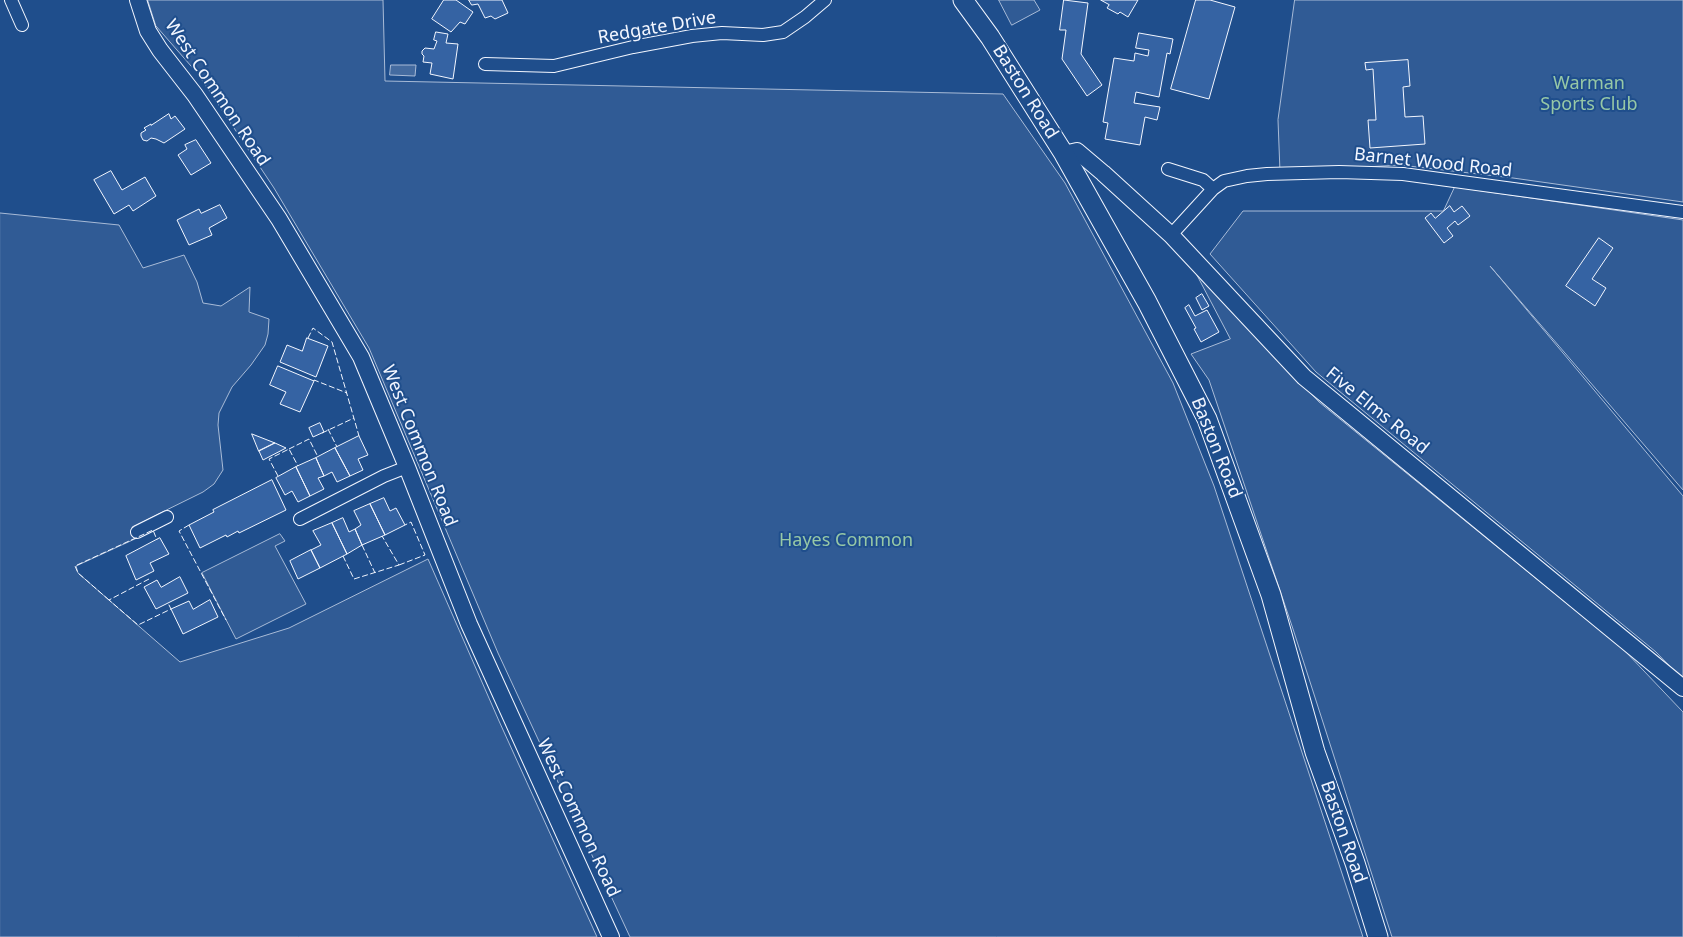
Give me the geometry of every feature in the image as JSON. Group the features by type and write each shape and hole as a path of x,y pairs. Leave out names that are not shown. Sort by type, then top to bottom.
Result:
{"main road":[{"name":"Baston Road","path":"963,0 990,37 1064,154 1147,302 1207,420 1271,596 1315,752 1355,863 1378,937"}],"street":[{"path":"11,0 22,26"},
{"name":"West Common Road","path":"138,0 148,30 160,50 195,95 279,219 361,357 469,624 611,937"},
{"name":"Redgate Drive","path":"485,64 554,66 633,47 692,36 722,33 763,35 783,32 825,0"},
{"name":"Five Elms Road","path":"1064,154 1077,151 1104,172 1171,235 1304,377 1683,688"},
{"path":"1168,169 1203,180 1213,189"},
{"name":"Barnet Wood Road","path":"1171,235 1213,189 1224,181 1267,174 1339,172 1403,174 1683,212"},
{"path":"300,519 384,476 407,467"},
{"path":"137,532 167,517"}],"green space":[{"name":"Hayes Common","path":"148,0 383,0 385,81 1003,94 1065,183 1173,383 1214,486 1363,937 630,937 498,653 369,348 274,188 198,74 156,26"},
{"path":"999,0 1034,0 1040,10 1012,25"},
{"name":"Warman Sports Club","path":"1295,0 1683,0 1683,202 1513,178 1400,165 1280,172 1278,120"},
{"path":"1455,187 1683,220 1683,490 1490,266 1683,496 1683,680 1656,652 1316,372 1210,254 1243,211 1443,211"},
{"path":"0,213 119,225 143,268 184,255 197,282 203,303 221,306 250,287 249,312 269,319 265,345 232,387 219,413 218,425 223,470 214,484 203,492 132,527 137,538 76,566 78,573 180,662 289,628 428,559 597,937 0,937"},
{"path":"1197,275 1319,402 1624,650 1683,712 1683,937 1392,937 1293,629 1209,380 1191,354 1230,339"},
{"path":"280,534 285,541 275,546 306,604 236,639 202,573"}],"shaded area":[{"path":"391,65 416,65 415,76 390,75"}],"building":[{"path":"444,0 456,0 473,12 465,24 460,22 451,32 432,19"},
{"path":"469,0 502,0 508,13 495,19 491,16 485,18 478,4 472,5"},
{"path":"1064,0 1088,3 1081,54 1102,85 1087,96 1062,59 1066,30 1060,30"},
{"path":"1101,0 1138,0 1128,17 1107,8 1109,5"},
{"path":"1196,0 1210,0 1235,7 1209,99 1171,89"},
{"path":"436,32 448,34 446,43 458,44 453,79 430,74 432,63 423,62 424,56 422,51 425,48 434,49 437,41 434,40"},
{"path":"1139,33 1173,39 1170,54 1167,53 1159,97 1136,92 1134,103 1160,107 1157,120 1145,117 1140,145 1105,139 1108,123 1103,122 1114,58 1134,61 1135,53 1148,56 1149,50 1136,48"},
{"path":"1408,60 1410,86 1403,87 1405,117 1423,116 1425,144 1370,148 1368,120 1376,120 1373,69 1366,70 1365,63"},
{"path":"169,114 171,119 175,116 185,129 164,143 151,138 147,141 143,140 141,133 146,130 144,128"},
{"path":"196,140 211,163 191,175 178,155 187,149 185,145"},
{"path":"111,171 122,190 145,177 156,196 133,211 129,205 114,214 94,180"},
{"path":"220,205 227,218 209,228 212,235 189,245 177,220 199,209 201,213"},
{"path":"1450,206 1454,212 1462,206 1470,216 1458,225 1455,221 1447,228 1453,236 1444,243 1425,218 1431,213 1435,218"},
{"path":"1599,238 1613,248 1592,279 1606,288 1595,306 1566,286"},
{"path":"1202,294 1209,306 1202,310 1196,298"},
{"path":"1189,305 1195,316 1207,310 1219,332 1201,342 1185,308"},
{"path":"307,338 328,346 316,377 280,362 287,345 302,351"},
{"path":"278,366 314,381 300,412 280,404 286,392 270,385"},
{"path":"320,423 324,432 313,437 309,428"},
{"path":"252,434 275,443 259,451"},
{"path":"359,436 368,455 358,459 363,470 350,476 335,448"},
{"path":"275,443 286,448 263,460 259,451"},
{"path":"335,448 350,476 337,482 332,472 324,476 316,458"},
{"path":"316,458 324,476 318,478 324,489 310,496 296,467"},
{"path":"296,467 310,496 298,502 292,491 285,495 276,478"},
{"path":"272,480 286,510 239,533 238,531 227,537 226,535 200,548 189,525 214,512 213,510"},
{"path":"384,498 390,511 396,508 405,525 385,535 370,504"},
{"path":"370,504 385,535 362,545 355,529 361,525 354,511"},
{"path":"343,518 349,532 355,529 362,545 347,554 332,523"},
{"path":"332,523 347,554 320,568 311,550 321,545 313,531"},
{"path":"160,538 169,554 150,563 154,571 136,580 126,556"},
{"path":"311,550 320,568 298,579 290,561"},
{"path":"180,577 188,593 156,609 144,587 157,580 161,587"},
{"path":"210,600 218,617 183,634 171,609 189,601 193,609"}],"fence":[{"path":"308,338 313,328 332,342 359,436"},
{"path":"314,381 347,393"},
{"path":"322,433 354,418"},
{"path":"328,429 337,447"},
{"path":"289,449 309,439 318,457"},
{"path":"278,476 269,459 289,449 298,466"},
{"path":"399,565 425,555 411,522 405,525"},
{"path":"189,525 179,531 226,620"},
{"path":"109,600 78,573 75,566 153,530 157,540"},
{"path":"343,556 354,579 399,565 382,536"},
{"path":"362,545 375,573"},
{"path":"149,579 109,600 138,625 171,609 168,603"}]}
